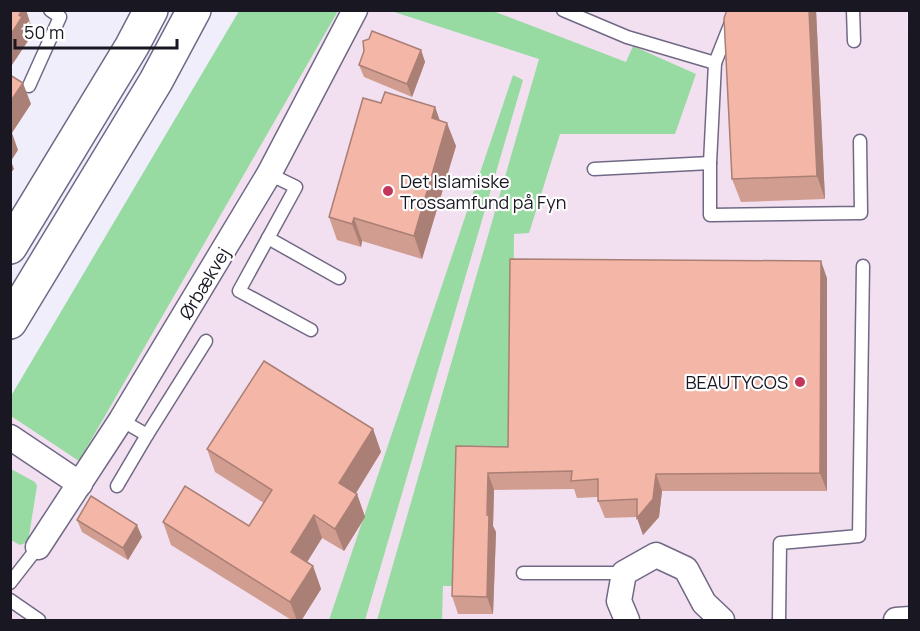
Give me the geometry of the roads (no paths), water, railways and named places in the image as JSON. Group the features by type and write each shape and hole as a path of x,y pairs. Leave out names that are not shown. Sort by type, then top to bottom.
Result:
{"main road":[{"path":"10,248 132,46 151,10"},
{"path":"10,322 156,81 194,10"}],"street":[{"name":"Ørbækvej","path":"38,547 121,420 269,174 355,10"},
{"path":"10,437 80,484"},
{"path":"627,621 619,601 624,573 656,555 686,569 704,603 722,621"},
{"path":"896,621 909,618"}],"lane":[{"path":"29,86 60,17 50,10"},
{"path":"563,10 627,37 716,63"},
{"path":"736,10 716,63 710,164 710,215 861,213 860,141"},
{"path":"853,10 854,41"},
{"path":"594,169 710,164"},
{"path":"269,174 296,187 239,291 311,330"},
{"path":"268,238 339,278"},
{"path":"779,621 780,543 859,536 863,266"},
{"path":"117,486 206,341"},
{"path":"121,420 147,435"},
{"path":"10,583 38,547"},
{"path":"523,573 624,573"},
{"path":"10,600 39,621"}],"place":[{"name":"Det Islamiske Trossamfund på Fyn","path":"388,191"},
{"name":"BEAUTYCOS","path":"800,382"}]}
